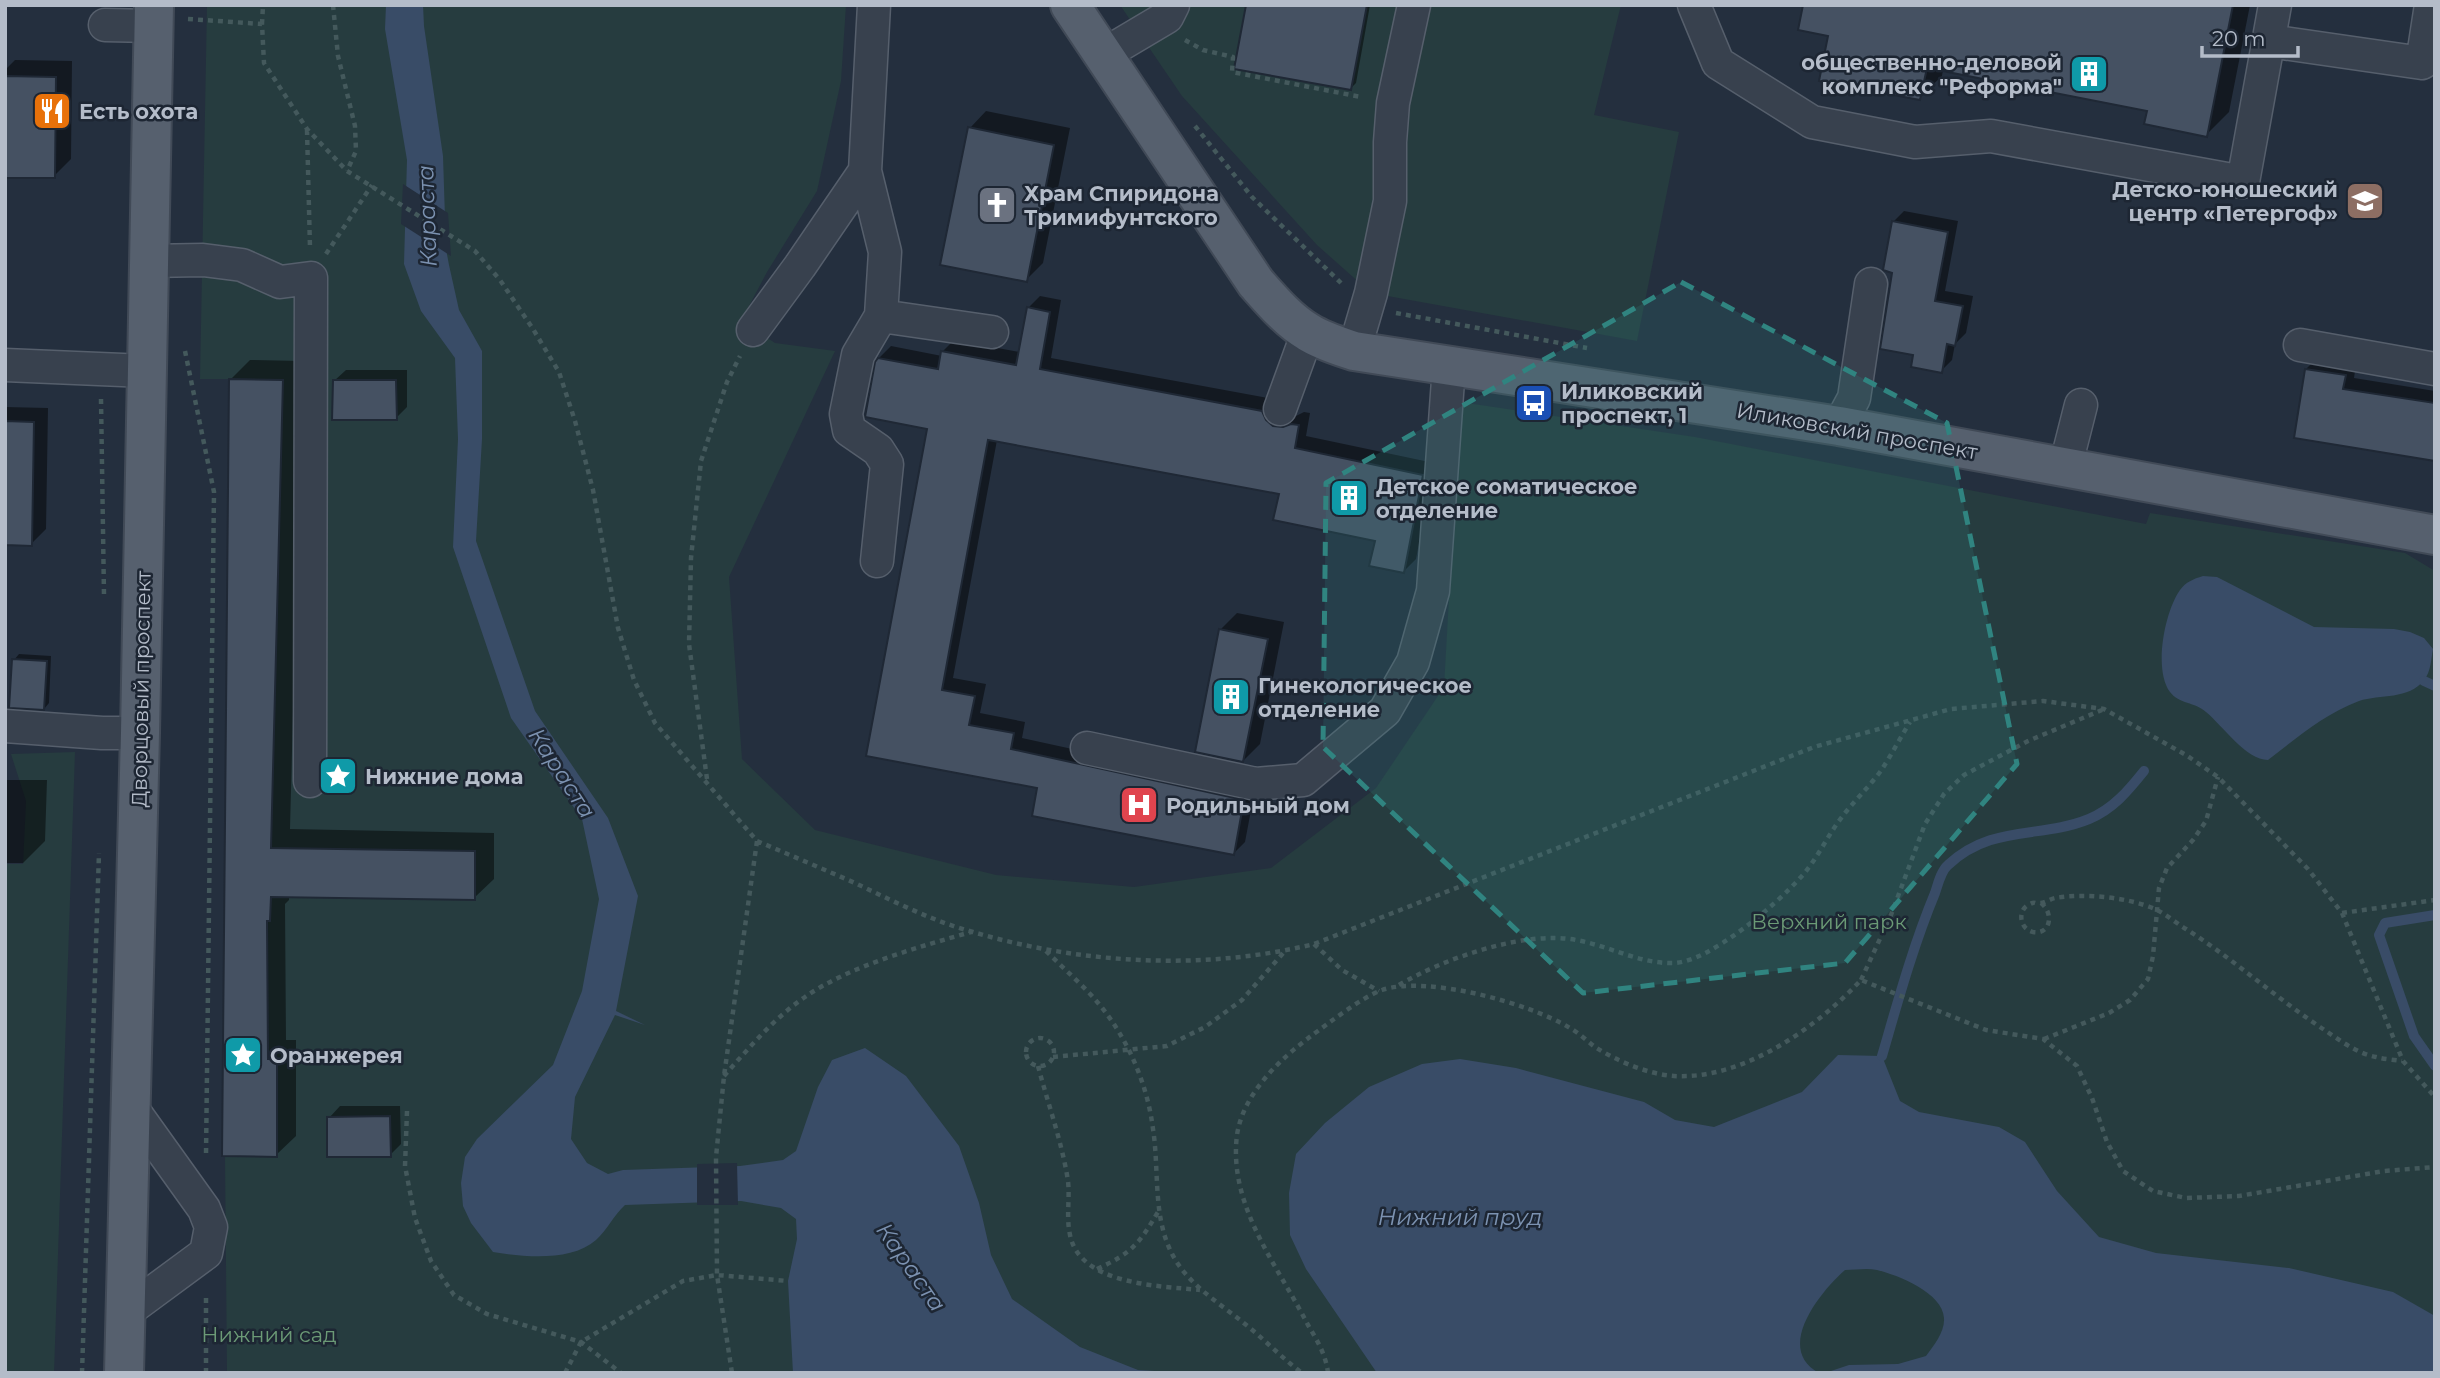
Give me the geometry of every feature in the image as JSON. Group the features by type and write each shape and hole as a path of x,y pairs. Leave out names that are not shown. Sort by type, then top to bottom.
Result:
{"main road":[{"name":"Иликовский проспект","path":"1070,5 1256,283 1281,311 1308,332 1354,351 1839,426 2435,535"},
{"name":"Дворцовый проспект","path":"124,1373 140,733 148,261 170,21"}],"street":[{"path":"874,5 865,171 885,252 880,316 858,355 846,414 849,430 878,450 887,464 877,561"},
{"path":"1354,351 1368,308 1390,201 1393,103 1414,5"},
{"path":"1695,5 1718,62 1812,122 1915,142 1991,135 2243,182 2275,5"},
{"path":"2269,41 2422,63 2431,5"},
{"path":"1103,55 1170,11"},
{"path":"105,25 170,21"},
{"path":"753,330 865,171"},
{"path":"148,261 203,260 242,265 280,282 311,278 310,781"},
{"path":"1839,426 1854,398 1871,284"},
{"path":"880,316 992,332"},
{"path":"1280,409 1308,332"},
{"path":"2300,345 2435,369"},
{"path":"5,365 146,371"},
{"path":"1087,748 1256,784 1303,780 1385,710 1413,662 1433,592 1449,366"},
{"path":"2065,468 2081,405"},
{"path":"5,726 140,733"},
{"path":"126,1312 212,1229 131,1107"}],"path":[{"path":"170,21 187,5"},
{"path":"263,5 264,63 307,130 347,171 475,251 507,290 559,372 593,490 618,628 634,680 655,723 757,841 914,911 972,932 1045,950 1091,956 1226,958 1286,951 1314,944 1814,747 1951,709 2043,701 2105,709 2186,755 2218,777 2308,869 2342,913 2403,1061 2435,1097"},
{"path":"334,5 338,55 355,126 356,151 347,171"},
{"path":"1170,11 1187,42 1203,50 1233,57 1232,72 1393,103"},
{"path":"170,21 262,24"},
{"path":"1191,122 1201,130 1252,198 1368,308 1597,350"},
{"path":"307,130 311,278"},
{"path":"311,278 372,185"},
{"path":"707,781 689,644 691,558 701,461 727,382 753,330"},
{"path":"183,343 214,492 208,1058 212,1229 205,1373"},
{"path":"101,367 104,602"},
{"path":"1398,986 1478,994 1524,1007 1569,1027 1597,1048 1627,1063 1664,1074 1690,1076 1726,1068 1760,1056 1787,1042 1839,1003 1861,980 1891,915 1925,824 1944,794 1964,775 2028,741 2105,709"},
{"path":"1328,1373 1327,1360 1252,1225 1238,1171 1237,1135 1244,1114 1257,1088 1287,1054 1379,991 1398,986 1419,973 1492,947 1542,937 1576,940 1645,962 1677,963 1701,956 1758,918 1801,877 1841,817 1880,772 1910,722"},
{"path":"2043,1039 2109,1013 2130,1000 2148,979 2160,888 2167,868 2193,840 2206,821 2218,777"},
{"path":"732,1373 717,1275 716,1157 724,1076 757,841"},
{"path":"82,1373 99,844"},
{"path":"2041,903 2047,908 2050,917 2047,926 2041,931 2033,932 2025,928 2021,913 2032,903 2054,898 2128,899 2156,910 2220,951 2286,1004 2346,1045 2374,1057 2403,1061"},
{"path":"2342,913 2435,900"},
{"path":"724,1076 768,1027 806,996 857,970 925,945 972,932"},
{"path":"1314,944 1342,970 1379,991"},
{"path":"1045,950 1093,997 1122,1036 1129,1051 1149,1103 1154,1131 1158,1211 1166,1241 1178,1264 1202,1290 1302,1373"},
{"path":"1053,1057 1167,1046 1205,1027 1242,1000 1286,951"},
{"path":"1861,980 1986,1030 2043,1039 2077,1066 2092,1098 2107,1142 2123,1171 2153,1191 2186,1198 2239,1196 2384,1171 2435,1167"},
{"path":"1046,1038 1052,1043 1055,1052 1053,1057 1045,1065 1038,1066 1026,1055 1026,1048 1031,1041 1046,1038"},
{"path":"1038,1066 1062,1147 1068,1185 1070,1236 1078,1256 1096,1269 1115,1277 1150,1285 1202,1290"},
{"path":"407,1111 405,1166 415,1218 431,1261 454,1295 487,1314 581,1342 621,1373"},
{"path":"1096,1269 1122,1257 1143,1237 1158,1211"},
{"path":"565,1373 581,1342 683,1281 717,1275 788,1281"}],"highlighted area":[{"path":"1681,282 1947,423 2017,764 1845,963 1583,993 1323,747 1326,483"}],"green space":[{"name":"Верхний парк","path":"207,5 846,5 841,81 817,191 767,272 741,321 775,343 835,351 729,577 742,759 815,830 996,875 1134,887 1271,868 1376,788 1444,687 1460,402 1695,437 2146,524 2150,513 2405,553 2435,571 2435,1373 227,1373 225,1157 222,1156 229,379 200,379"},
{"path":"1120,5 1621,5 1594,115 1679,132 1637,341 1371,293 1317,245 1182,96"},
{"path":"75,752 54,1373 5,1373 5,864 23,864 26,801 11,754"}],"water":[{"name":"Караста","path":"386,5 423,5 443,156 446,249 459,310 482,351 482,439 476,541 535,711 608,818 638,896 616,1011 645,1025 615,1015 575,1097 571,1139 587,1163 608,1174 623,1170 740,1166 783,1160 796,1151 818,1087 832,1060 865,1048 906,1076 959,1146 979,1203 991,1255 1012,1299 1080,1347 1138,1370 1189,1373 793,1373 788,1281 797,1239 796,1219 781,1208 741,1201 625,1205 600,1236 586,1247 561,1255 547,1256 493,1252 471,1223 463,1206 461,1183 465,1157 477,1139 553,1065 582,991 599,899 582,819 511,718 453,547 458,439 455,358 421,311 404,264 407,160 385,29"},
{"path":"2203,576 2217,577 2314,627 2394,629 2424,638 2433,649 2428,673 2418,686 2410,691 2346,706 2311,727 2268,760 2260,759 2243,749 2202,709 2174,696 2165,682 2162,669 2163,640 2170,612 2182,587"},
{"name":"Нижний пруд","path":"1838,1055 1882,1056 1900,1101 1919,1112 1999,1127 2025,1142 2057,1191 2099,1237 2156,1253 2289,1268 2393,1292 2435,1316 2435,1373 1825,1373 1849,1365 1898,1364 1926,1356 1941,1333 1944,1323 1942,1309 1928,1293 1896,1276 1865,1269 1845,1270 1824,1292 1806,1321 1801,1336 1801,1350 1806,1363 1819,1373 1377,1373 1306,1269 1290,1235 1289,1193 1296,1154 1325,1123 1369,1087 1422,1064 1460,1059 1516,1068 1644,1102 1675,1120 1714,1127 1802,1092"}],"pier":[{"path":"403,184 448,213 451,256 401,224"},
{"path":"737,1163 738,1205 697,1205 697,1164"}],"building":[{"path":"1246,5 1367,5 1351,90 1234,69"},
{"name":"oбщеcтвенно-деловoй кoмплeкc \"Peфoрма\"","path":"1803,5 2233,5 2207,137 2144,124 2147,111 1927,68 1920,100 1819,81 1828,36 1798,30"},
{"path":"5,76 56,77 55,178 5,178"},
{"name":"Храм Спиридона Тримифунтского","path":"968,127 1054,145 1027,282 940,265"},
{"path":"1892,221 1948,232 1935,301 1963,306 1955,346 1947,344 1942,373 1911,367 1913,355 1880,349 1892,273 1883,270"},
{"path":"1027,307 1050,312 1040,369 1262,411 1273,426 1299,425 1295,448 1423,475 1404,573 1369,566 1375,541 1273,520 1279,494 988,440 942,690 975,696 969,725 1014,733 1011,749 1244,800 1234,855 1032,816 1037,788 866,756 927,429 865,417 875,362 878,358 938,369 941,351 1016,365"},
{"path":"2305,369 2346,375 2343,389 2435,403 2435,461 2294,438"},
{"path":"229,379 283,380 271,848 475,851 475,900 271,897 270,921 267,921 268,1059 277,1059 277,1157 222,1156"},
{"path":"333,380 396,380 397,420 332,420"},
{"path":"5,421 34,422 32,546 5,545"},
{"name":"Гинекологическое отделение","path":"1219,629 1268,639 1243,762 1195,752"},
{"path":"12,659 47,661 44,710 9,708"},
{"path":"390,1116 391,1157 327,1157 327,1117"}],"waterway":[{"path":"2424,681 2435,686"},
{"path":"1882,1056 1913,953 1946,868 1965,852 1982,843 2071,825 2098,815 2120,799 2144,771"},
{"path":"2435,915 2385,923 2379,935 2414,1036 2435,1066"}],"place":[{"name":"oбщеcтвенно-деловoй кoмплeкc \"Peфoрма\"","path":"2089,74"},
{"name":"Есть охота","path":"52,111"},
{"name":"Детско-юношеский центр «Петергоф»","path":"2365,201"},
{"name":"Храм Спиридона Тримифунтского","path":"997,205"},
{"name":"Иликовский проспект, 1","path":"1534,403"},
{"name":"Детское соматическое отделение","path":"1349,498"},
{"name":"Гинекологическое отделение","path":"1231,697"},
{"name":"Нижние дома","path":"338,776"},
{"name":"Родильный дом","path":"1139,805"},
{"name":"Оранжерея","path":"243,1055"}],"park label":[{"name":"Нижний сад","path":"269,1334"}]}
